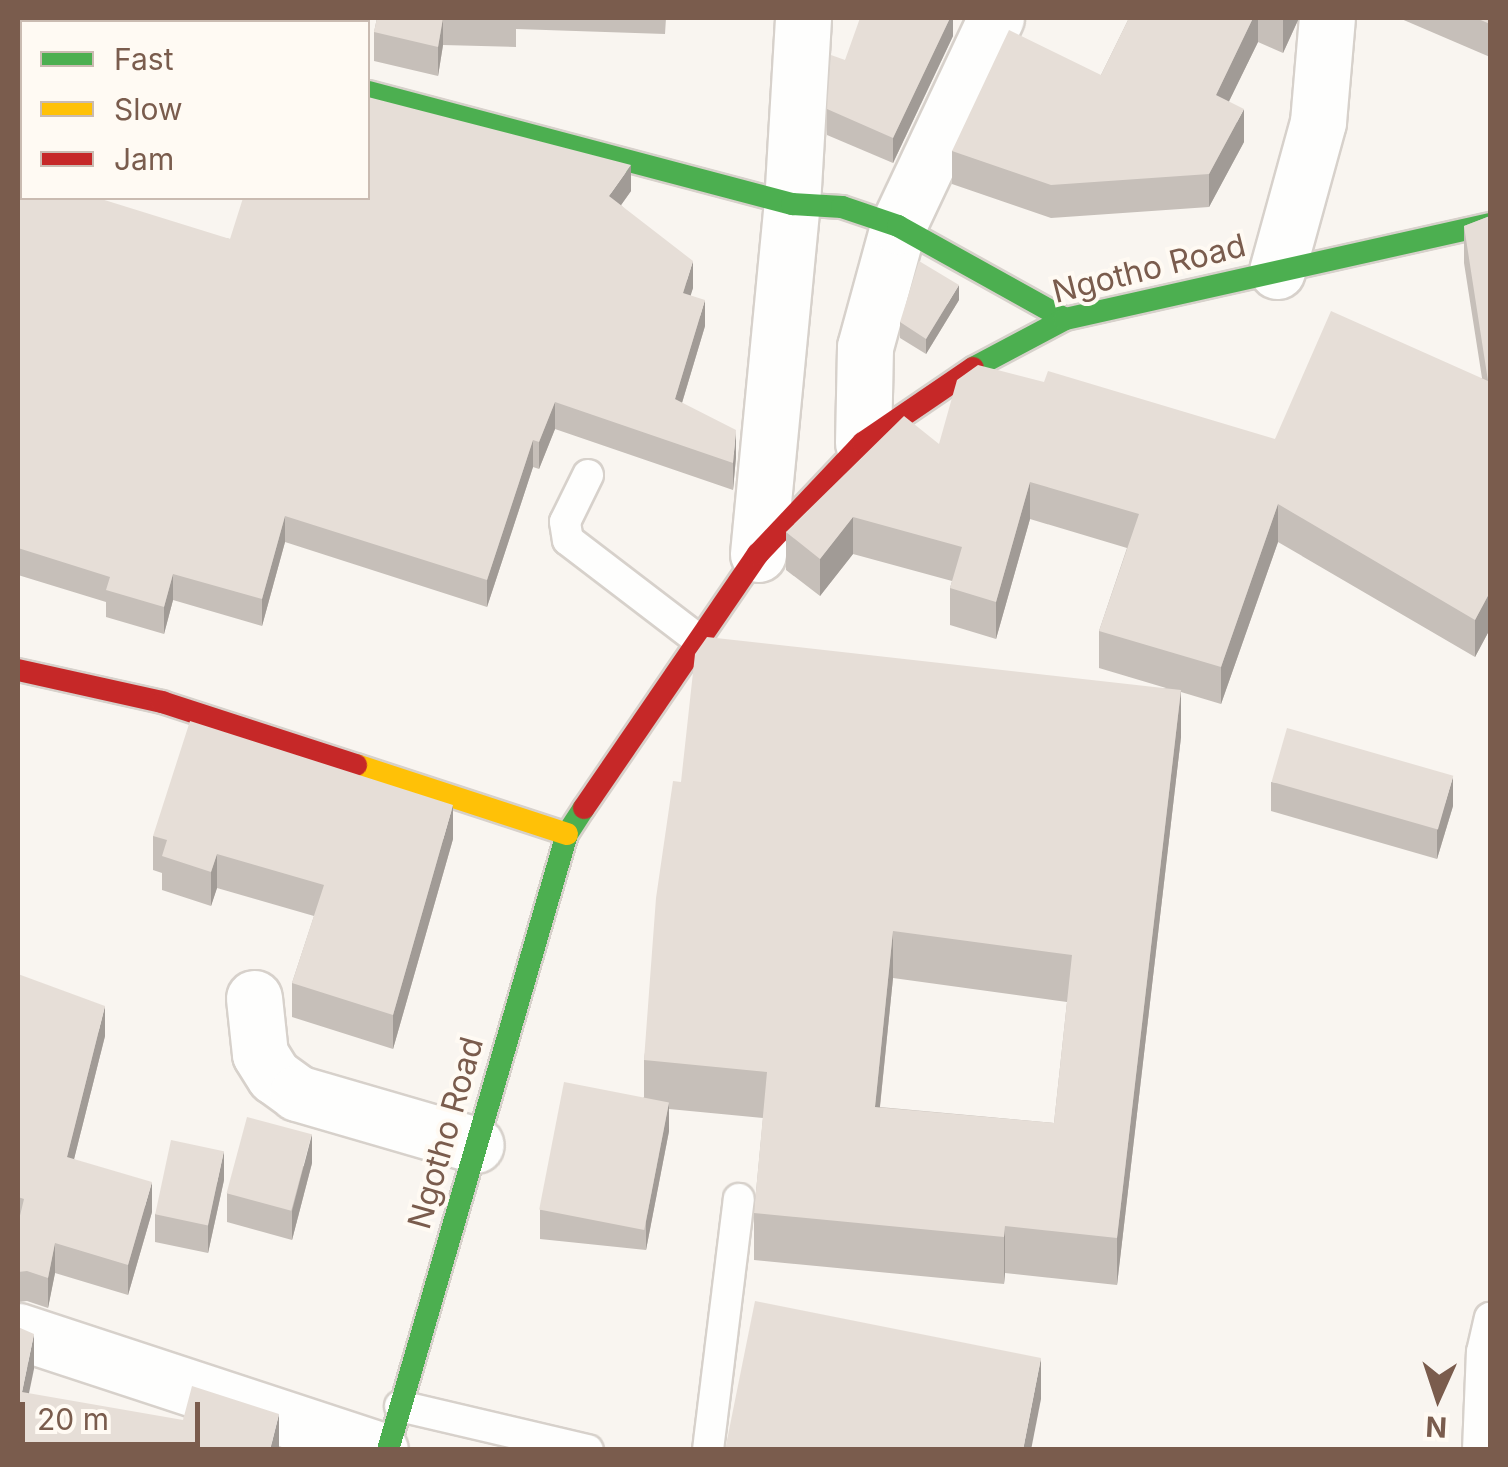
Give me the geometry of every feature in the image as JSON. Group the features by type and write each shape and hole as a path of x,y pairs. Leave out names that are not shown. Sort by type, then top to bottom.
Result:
{"street":[{"path":"758,554 792,204 803,18"},
{"path":"863,444 865,348 898,226 996,18"},
{"path":"1278,271 1318,122 1327,18"},
{"path":"370,92 508,124 792,204 842,207 898,226 1064,319"},
{"name":"Ngotho Road","path":"388,1450 390,1428 567,834 758,554 863,444 948,380 1064,319 1490,224"},
{"path":"18,670 162,702 567,834"},
{"path":"254,998 260,1054 274,1076 297,1094 476,1146"},
{"path":"18,1331 390,1428"}],"lane":[{"path":"588,475 566,522 568,540 699,640"},
{"path":"708,1450 739,1199"},
{"path":"1478,1450 1482,1352 1490,1318"},
{"path":"390,1428 588,1450"}],"building":[{"path":"377,18 443,18 438,47 374,32"},
{"path":"860,18 950,18 893,138 827,109 831,55 845,60"},
{"path":"1129,18 1253,18 1216,95 1244,109 1209,174 1051,185 952,151 1009,30 1101,75"},
{"path":"18,52 20,162 18,171"},
{"path":"370,98 631,165 609,196 693,261 683,293 705,300 675,399 736,430 733,463 555,402 539,442 533,440 487,580 285,516 262,599 173,574 164,607 106,590 110,577 18,548 18,172 20,200 104,200 230,239 242,200 370,200"},
{"path":"1490,216 1490,592 1475,620 1278,504 1221,667 1099,631 1139,514 1030,482 996,602 950,588 962,547 853,517 820,559 786,532 904,416 939,444 957,380 978,365 1044,382 1048,371 1275,439 1331,311 1488,381 1464,226"},
{"path":"919,261 959,285 926,339 900,322"},
{"path":"707,637 1181,690 1117,1238 1005,1226 1004,1237 754,1213 767,1072 644,1060 656,898 673,781 681,782 695,654","holes":["893,931 1072,955 1054,1123 875,1107"]},
{"path":"190,721 453,805 393,1015 292,983 324,885 217,854 211,872 162,856 167,840 153,836"},
{"path":"1287,728 1453,776 1438,830 1272,782"},
{"path":"18,974 105,1006 67,1157 152,1182 128,1265 55,1243 48,1278 18,1272 18,1224 24,1199 18,1197"},
{"path":"564,1082 669,1102 644,1230 539,1210"},
{"path":"247,1117 312,1134 291,1211 227,1193"},
{"path":"171,1140 224,1151 208,1226 155,1214"},
{"path":"755,1301 1041,1358 1023,1450 725,1450"},
{"path":"18,1327 34,1334 22,1392 183,1420 192,1386 279,1414 270,1450 18,1450"}],"traffic: fast":[{"path":"370,93 792,204 842,207 898,226 1065,319"},
{"path":"973,368 1065,319 1490,224"},
{"path":"388,1450 567,834 584,808"}],"traffic: slow":[{"path":"356,765 567,834"}],"traffic: jam":[{"path":"584,808 758,554 863,443 973,368"},
{"path":"18,670 162,702 356,765"}]}
